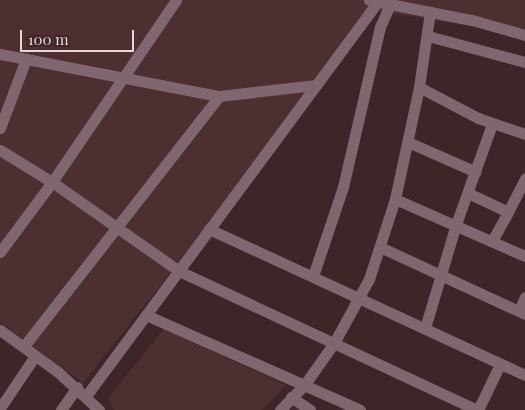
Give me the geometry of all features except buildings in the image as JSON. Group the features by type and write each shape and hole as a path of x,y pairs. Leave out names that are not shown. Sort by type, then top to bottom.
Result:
{"street":[{"path":"0,252 52,182 176,0"},
{"path":"369,0 383,1 525,35"},
{"path":"86,396 316,85 383,1"},
{"path":"313,276 343,187 380,27 383,1"},
{"path":"280,410 305,384 334,343 360,298 380,247 395,198 408,142 428,36 430,12"},
{"path":"428,36 525,62"},
{"path":"0,54 126,76 219,96 316,85"},
{"path":"0,128 26,59"},
{"path":"419,87 492,124 525,134"},
{"path":"24,346 219,96"},
{"path":"425,328 442,278 456,224 492,124"},
{"path":"408,142 476,172"},
{"path":"0,150 52,182 179,271 478,410 500,364"},
{"path":"492,241 525,178"},
{"path":"468,193 508,212"},
{"path":"395,198 525,256"},
{"path":"209,229 525,375"},
{"path":"380,247 442,278 522,312 525,297"},
{"path":"146,315 360,410"},
{"path":"0,330 77,387 99,410"},
{"path":"0,408 35,356"},
{"path":"62,410 77,387"},
{"path":"291,398 310,410"}],"shaded area":[{"path":"0,0 525,0 525,35 378,11 83,383 0,322"},
{"path":"164,329 286,385 262,410 114,410 108,398"}]}
